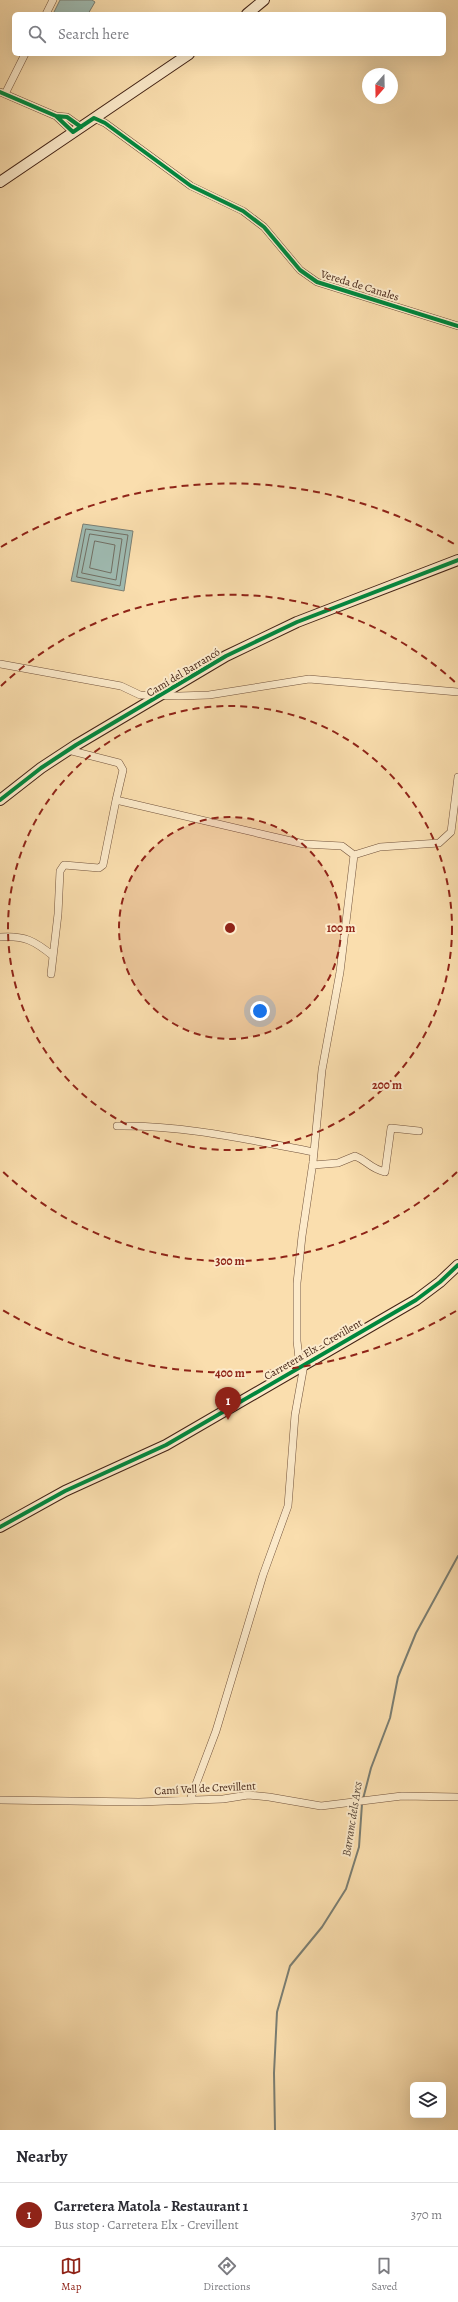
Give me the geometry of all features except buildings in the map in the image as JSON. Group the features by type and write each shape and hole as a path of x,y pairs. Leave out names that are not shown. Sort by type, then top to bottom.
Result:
{"street":[{"path":"47,12 53,0"},
{"path":"249,12 264,0"},
{"path":"24,56 2,93 56,116 67,117 77,130"},
{"path":"0,182 186,56"},
{"name":"Vereda de Canales","path":"94,118 105,123 191,186 243,211 264,227 300,270 317,282 458,326"},
{"name":"Camí del Barrancó","path":"0,800 68,750 226,656 264,636 458,560"},
{"path":"0,664 121,686 140,695 209,695 309,679 458,692"},
{"path":"51,974 58,914 60,870 64,865 99,868 103,865 116,800 124,770 119,763 68,750"},
{"path":"354,855 380,847 438,843 451,832 458,777"},
{"path":"116,800 304,844 342,846 354,855"},
{"path":"190,1800 216,1731 263,1576 288,1506 295,1415 302,1366 297,1341 297,1283 313,1165 322,1070 340,972 354,855"},
{"path":"0,937 17,936 38,943 53,956"},
{"path":"117,1126 150,1126 220,1134 314,1152"},
{"path":"313,1165 338,1162 355,1156 364,1160 372,1169 385,1172 391,1128 420,1131"},
{"name":"Carretera Elx - Crevillent","path":"0,1527 65,1491 166,1445 416,1300 440,1282 458,1265"},
{"name":"Camí Vell de Crevillent","path":"0,1800 139,1802 190,1800 248,1795 269,1796 321,1806 402,1796 458,1797"}],"water":[{"path":"60,0 92,0 95,2 89,12 54,12"},
{"path":"83,524 133,531 124,591 71,581"}],"waterway":[{"name":"Barranc dels Arcs","path":"363,1799 371,1768 390,1718 398,1677 416,1633 458,1556"},
{"name":"Barranc dels Arcs","path":"275,2130 274,2073 277,2012 290,1966 322,1927 346,1889 359,1847 362,1804"}],"cycle path":[{"path":"0,92 56,116 67,117 81,127"},
{"path":"56,116 73,132 94,118 105,123 191,186 243,211 264,227 300,270 317,282 458,326"},
{"path":"0,800 41,768 76,745 226,656 297,622 458,560"},
{"path":"0,1527 65,1491 166,1445 416,1300 440,1282 458,1265"}],"place":[{"name":"Carretera Matola - Restaurant 1","path":"228,1420"}]}
